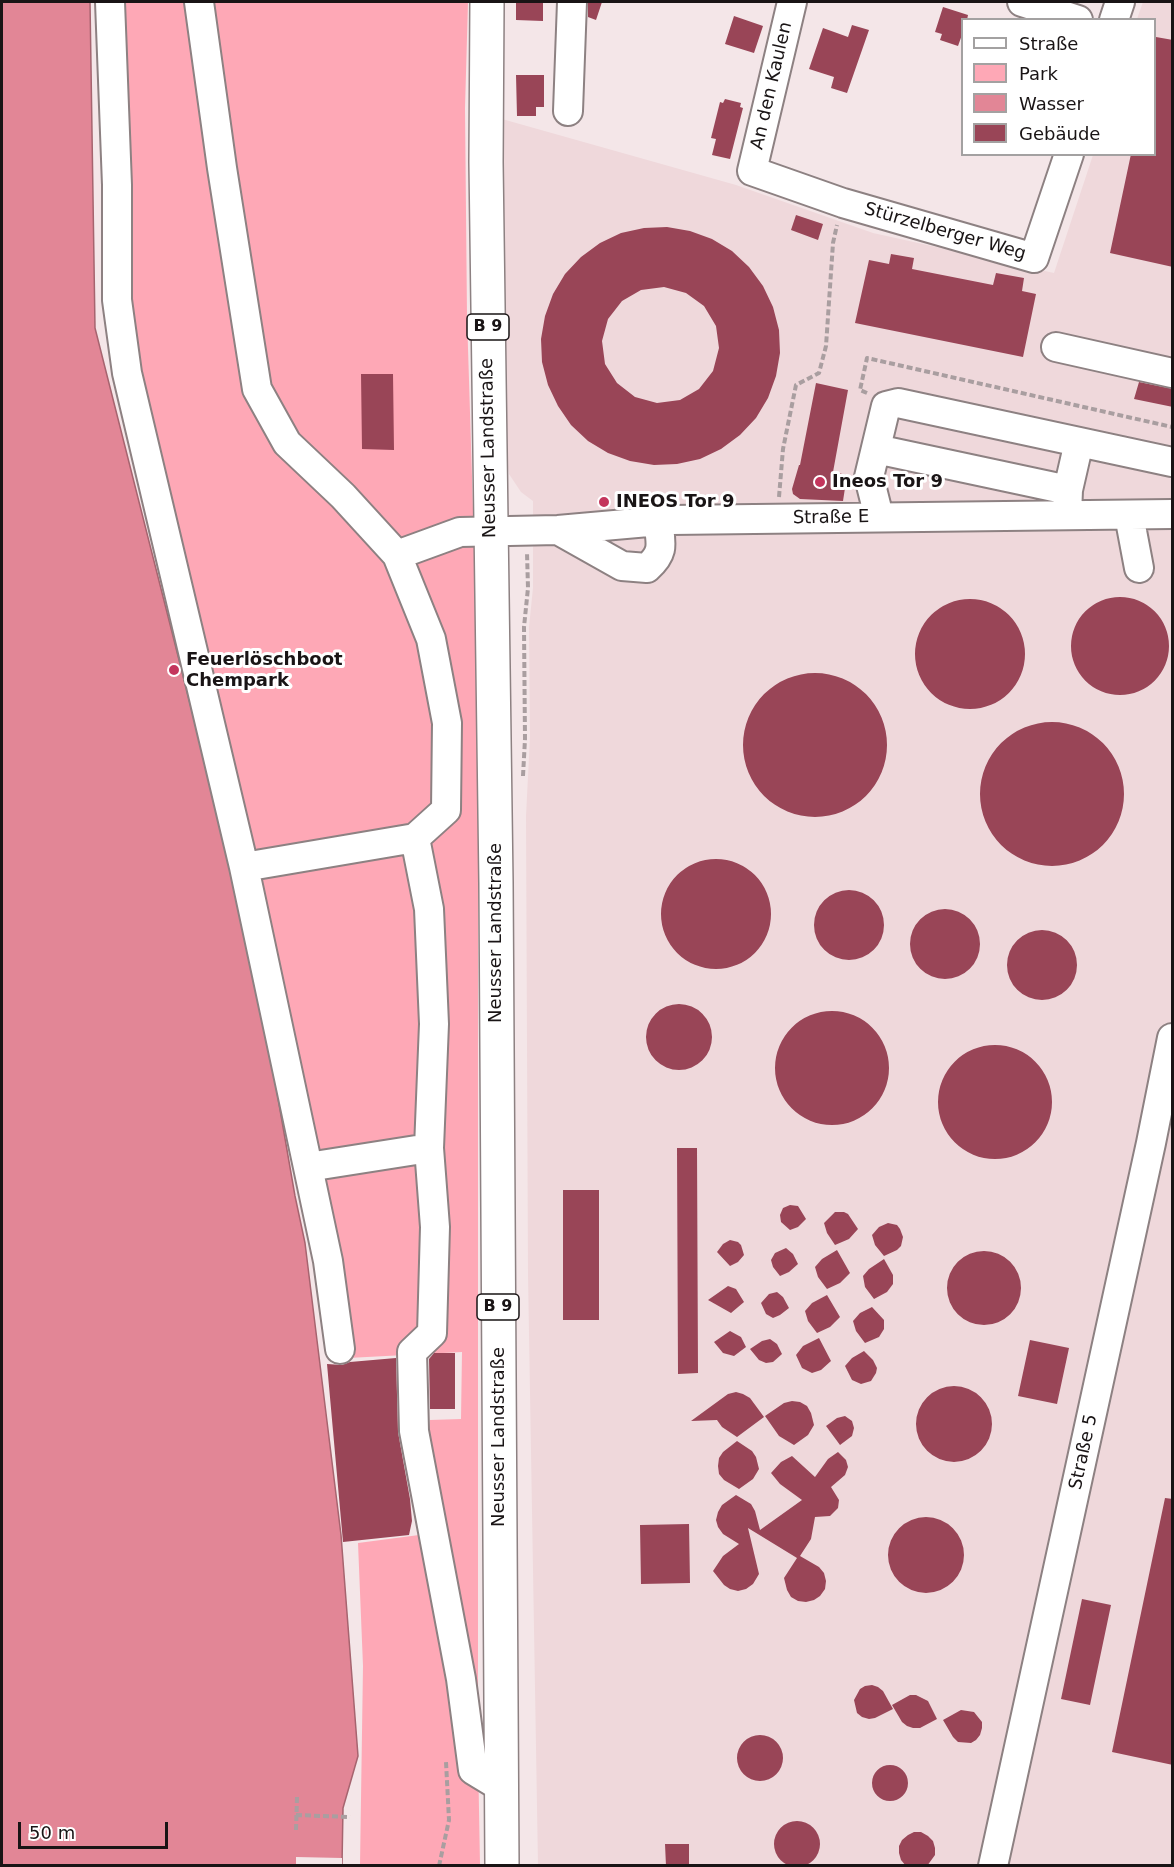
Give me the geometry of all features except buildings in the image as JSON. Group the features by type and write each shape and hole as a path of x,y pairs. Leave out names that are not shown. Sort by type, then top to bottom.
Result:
{"main road":[{"name":"Neusser Landstraße","path":"487,2 486,162 495,804 502,1866"}],"street":[{"path":"110,2 117,185 117,300 127,373 244,867 328,1261 340,1349"},
{"path":"199,2 222,168 257,389 287,444 343,496 397,555 430,639 447,723 446,810 415,838 244,867"},
{"path":"568,111 572,2"},
{"name":"An den Kaulen","path":"752,171 792,2"},
{"path":"1022,2 1072,18"},
{"path":"1115,18 1120,2"},
{"name":"Stürzelberger Weg","path":"752,171 843,203 1034,258 1069,156"},
{"path":"1056,346 1173,373"},
{"path":"879,517 869,477 886,406 898,403 1173,462"},
{"path":"876,449 1067,503 1079,442"},
{"name":"Straße E","path":"397,555 459,532 558,530 658,521 879,517 1067,503 1129,515 1173,514"},
{"path":"1129,515 1139,568"},
{"path":"558,530 622,566 647,568 658,559 661,549 658,521"},
{"path":"415,838 429,909 434,1024 429,1148 435,1227 432,1333 412,1352 414,1431 460,1679 473,1770 501,1787"},
{"name":"Straße 5","path":"993,1866 1173,1038"},
{"path":"308,1167 429,1148"}],"path":[{"path":"777,519 783,449 796,385 819,373 826,346 836,228"},
{"path":"892,405 860,390 867,358 1173,427"},
{"path":"296,1830 297,1797"},
{"path":"296,1815 350,1817"}],"shaded area":[{"path":"1143,2 1172,2 1172,1865 538,1865 528,1274 526,816 530,737 529,627 533,588 533,501 521,492 509,474 506,455 502,119 736,185 873,233 1054,273 1093,156 1156,156 1156,18 1137,18"}],"green space":[{"path":"103,2 468,2 465,108 467,316 478,670 478,1754 480,1865 360,1865 363,1666 358,1543 442,1532 425,1434 429,1433 430,1420 461,1419 462,1352 348,1358 116,264"}],"water":[{"path":"2,2 90,2 95,328 218,814 262,1006 305,1243 341,1535 358,1756 343,1808 342,1865 2,1866"}],"pier":[{"path":"296,1857 342,1858 342,1865 296,1865"}],"place":[{"name":"Ineos Tor 9","path":"820,482"},
{"name":"INEOS Tor 9","path":"604,502"},
{"name":"Feuerlöschboot Chempark","path":"174,670"}]}
